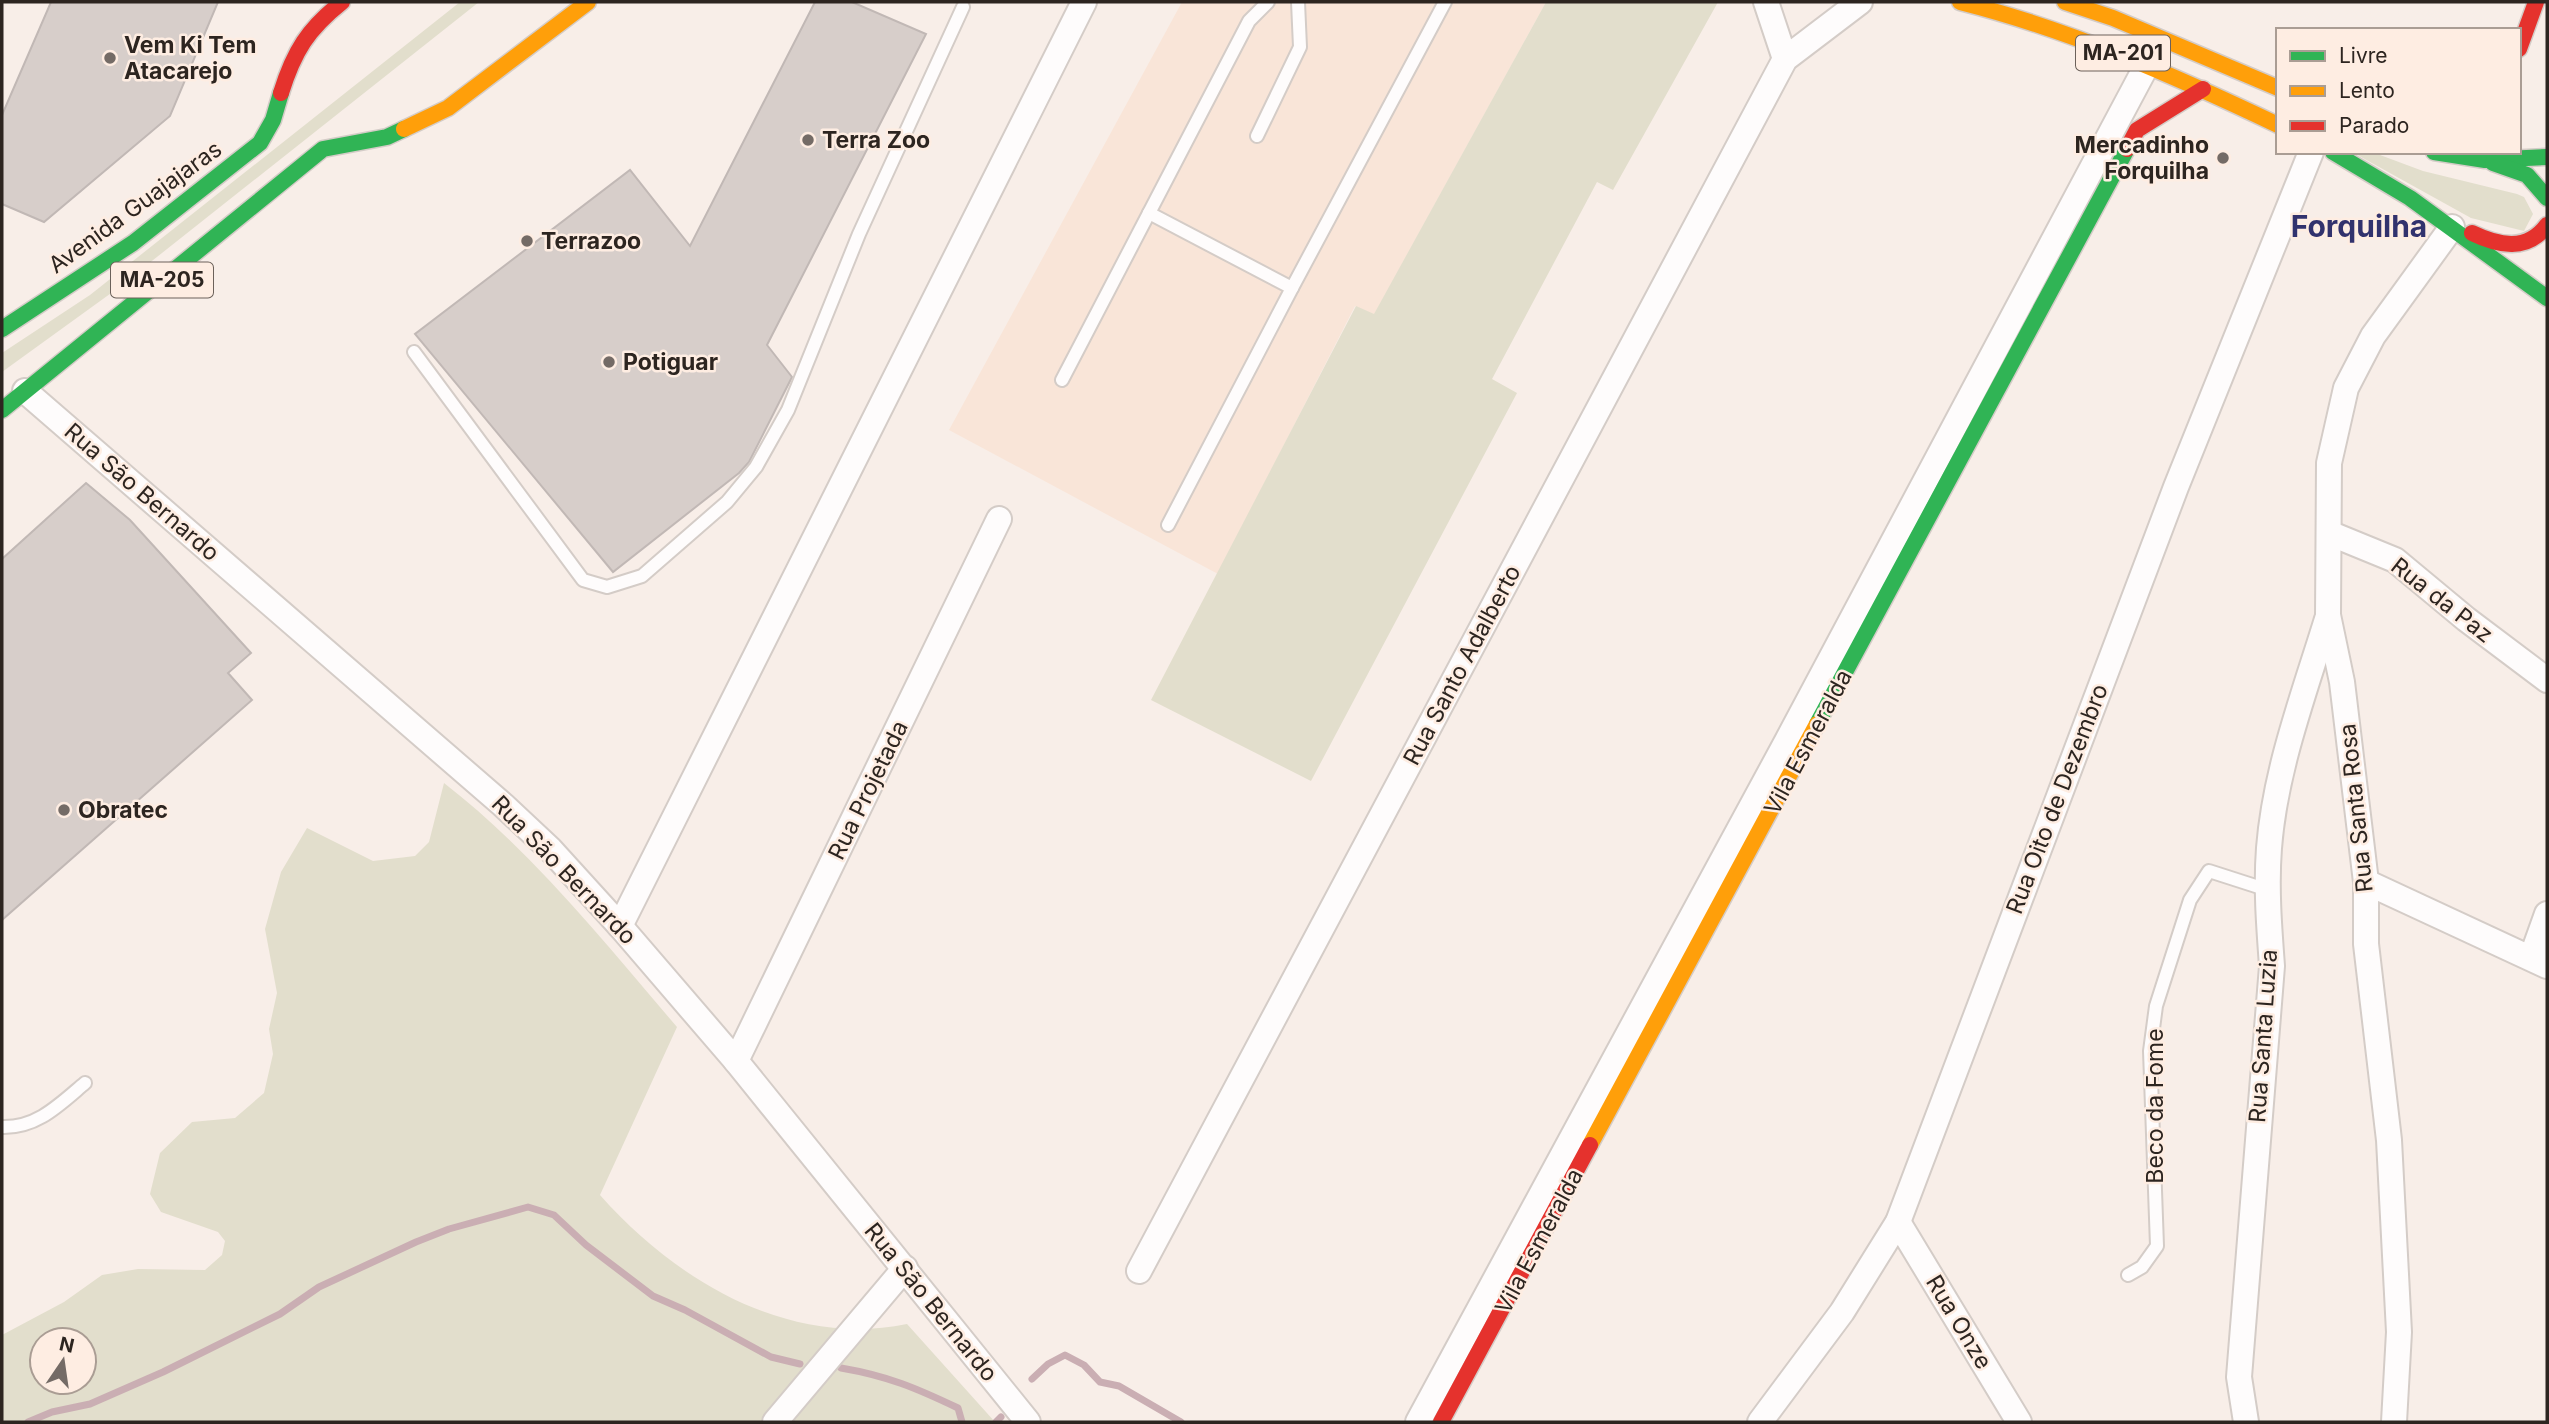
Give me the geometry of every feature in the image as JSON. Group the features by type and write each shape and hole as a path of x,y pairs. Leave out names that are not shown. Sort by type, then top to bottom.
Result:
{"main road":[{"name":"Avenida Guajajaras","path":"2,329 133,243 260,143 273,120 291,63 302,41 316,23 342,2"},
{"name":"MA-205","path":"2,410 323,149 387,137 448,108 588,2"},
{"name":"MA-201","path":"1960,2 2070,32 2148,63 2276,124"},
{"name":"MA-201","path":"2065,2 2113,18 2276,87"},
{"path":"2083,2 2113,18"},
{"path":"2521,43 2536,2"},
{"name":"Vila Esmeralda","path":"2030,308 2137,130 2203,89"},
{"path":"2336,154 2442,220 2547,298"},
{"path":"2442,154 2513,168 2535,181 2547,198"},
{"path":"2453,157 2547,157"},
{"path":"2442,220 2502,245 2529,243 2541,236 2547,225"},
{"name":"Vila Esmeralda","path":"1441,1422 1795,746"}],"street":[{"path":"620,926 1084,2"},
{"path":"1766,2 1786,59"},
{"name":"Rua Santo Adalberto","path":"1139,1271 1786,59 1860,2"},
{"name":"Vila Esmeralda","path":"1418,1422 1795,746 2030,308 2148,63"},
{"name":"Rua Oito de Dezembro","path":"1760,1422 1842,1312 1898,1222 2166,513 2310,154"},
{"name":"Rua Santa Rosa","path":"2395,1422 2399,1332 2389,1140 2366,944 2367,882 2342,682 2328,615 2329,463 2346,388 2442,220"},
{"name":"Rua São Bernardo","path":"25,391 503,805 550,849 736,1061 1028,1422"},
{"name":"Rua Projetada","path":"736,1061 999,519"},
{"name":"Rua da Paz","path":"2329,533 2395,560 2466,619 2547,680"},
{"name":"Rua Santa Luzia","path":"2246,1422 2239,1377 2272,966 2268,890 2275,806 2290,740 2328,615"},
{"path":"2367,882 2540,961 2547,914"},
{"name":"Rua Onze","path":"1898,1222 2019,1422"},
{"path":"775,1422 905,1268"}],"lane":[{"path":"1062,380 1249,21 1268,2"},
{"path":"1258,136 1300,47 1298,2"},
{"path":"1168,524 1445,2"},
{"path":"414,352 583,580 607,587 642,576 727,502 756,467 788,410 859,234 964,3"},
{"path":"1149,213 1292,288"},
{"name":"Beco da Fome","path":"2128,1275 2142,1267 2157,1245 2150,1051 2156,1006 2190,901 2209,871 2268,890"},
{"path":"2,1127 19,1128 46,1116 85,1083"}],"shaded area":[{"path":"460,2 479,2 114,291 2,372 2,353 90,295"},
{"path":"1182,2 1546,2 1374,315 1355,306 1218,574 949,430"},
{"path":"1546,2 1718,2 1613,190 1597,182 1492,379 1517,393 1311,781 1151,700 1356,306 1374,314"},
{"path":"2356,154 2377,154 2423,171 2517,194 2524,197 2533,214 2524,231 2471,218"},
{"path":"444,783 508,838 538,868 677,1027 600,1195 630,1226 663,1255 699,1280 737,1301 778,1316 820,1326 863,1329 907,1324 995,1422 2,1422 2,1335 64,1302 102,1275 138,1269 205,1270 222,1255 225,1241 218,1232 161,1212 150,1194 160,1153 192,1122 235,1118 264,1093 273,1054 269,1029 277,993 265,929 281,872 307,828 373,861 415,856 429,842"}],"building":[{"name":"Vem Ki Tem Atacarejo","path":"51,2 218,2 170,116 44,222 2,204 2,115"},
{"name":"Potiguar","path":"815,2 852,2 926,34 767,345 792,377 749,462 739,473 613,572 415,334 630,170 690,246"},
{"name":"Obratec","path":"86,483 130,520 251,653 228,673 252,700 2,920 2,559"}],"waterway":[{"path":"28,1422 52,1412 90,1404 163,1372 280,1314 319,1287 416,1242 449,1229 528,1207 554,1215 586,1245 653,1296 685,1310 771,1357 800,1364"},
{"path":"1032,1379 1048,1364 1065,1355 1084,1365 1100,1382 1119,1386 1181,1422"},
{"path":"841,1368 888,1379 929,1394 958,1408 962,1422"},
{"path":"996,1422 1001,1417"}],"traffic: fast":[{"path":"2,329 133,243 260,143 273,120 281,93"},
{"path":"2,410 323,149 387,137 404,129"},
{"path":"1817,724 2127,149"},
{"path":"2336,154 2410,198 2547,298"},
{"path":"2447,154 2485,160 2547,157"},
{"path":"2493,163 2527,175 2547,198"}],"traffic: slow":[{"path":"404,129 448,108 588,2"},
{"path":"1960,2 2082,40 2276,124"},
{"path":"2065,2 2113,18 2276,87"},
{"path":"1590,1145 1817,724"}],"traffic: jam":[{"path":"281,93 291,65 304,42 320,22 342,2"},
{"path":"2521,43 2536,2"},
{"path":"2127,149 2137,130 2203,89"},
{"path":"2472,233 2492,241 2522,243 2539,234 2547,225"},
{"path":"1441,1422 1590,1145"}],"place":[{"name":"Vem Ki Tem Atacarejo","path":"110,58"},
{"name":"Terra Zoo","path":"808,140"},
{"name":"Mercadinho Forquilha","path":"2223,158"},
{"name":"Terrazoo","path":"527,241"},
{"name":"Potiguar","path":"609,362"},
{"name":"Obratec","path":"64,810"}],"district":[{"name":"Forquilha","path":"2359,227"}]}
